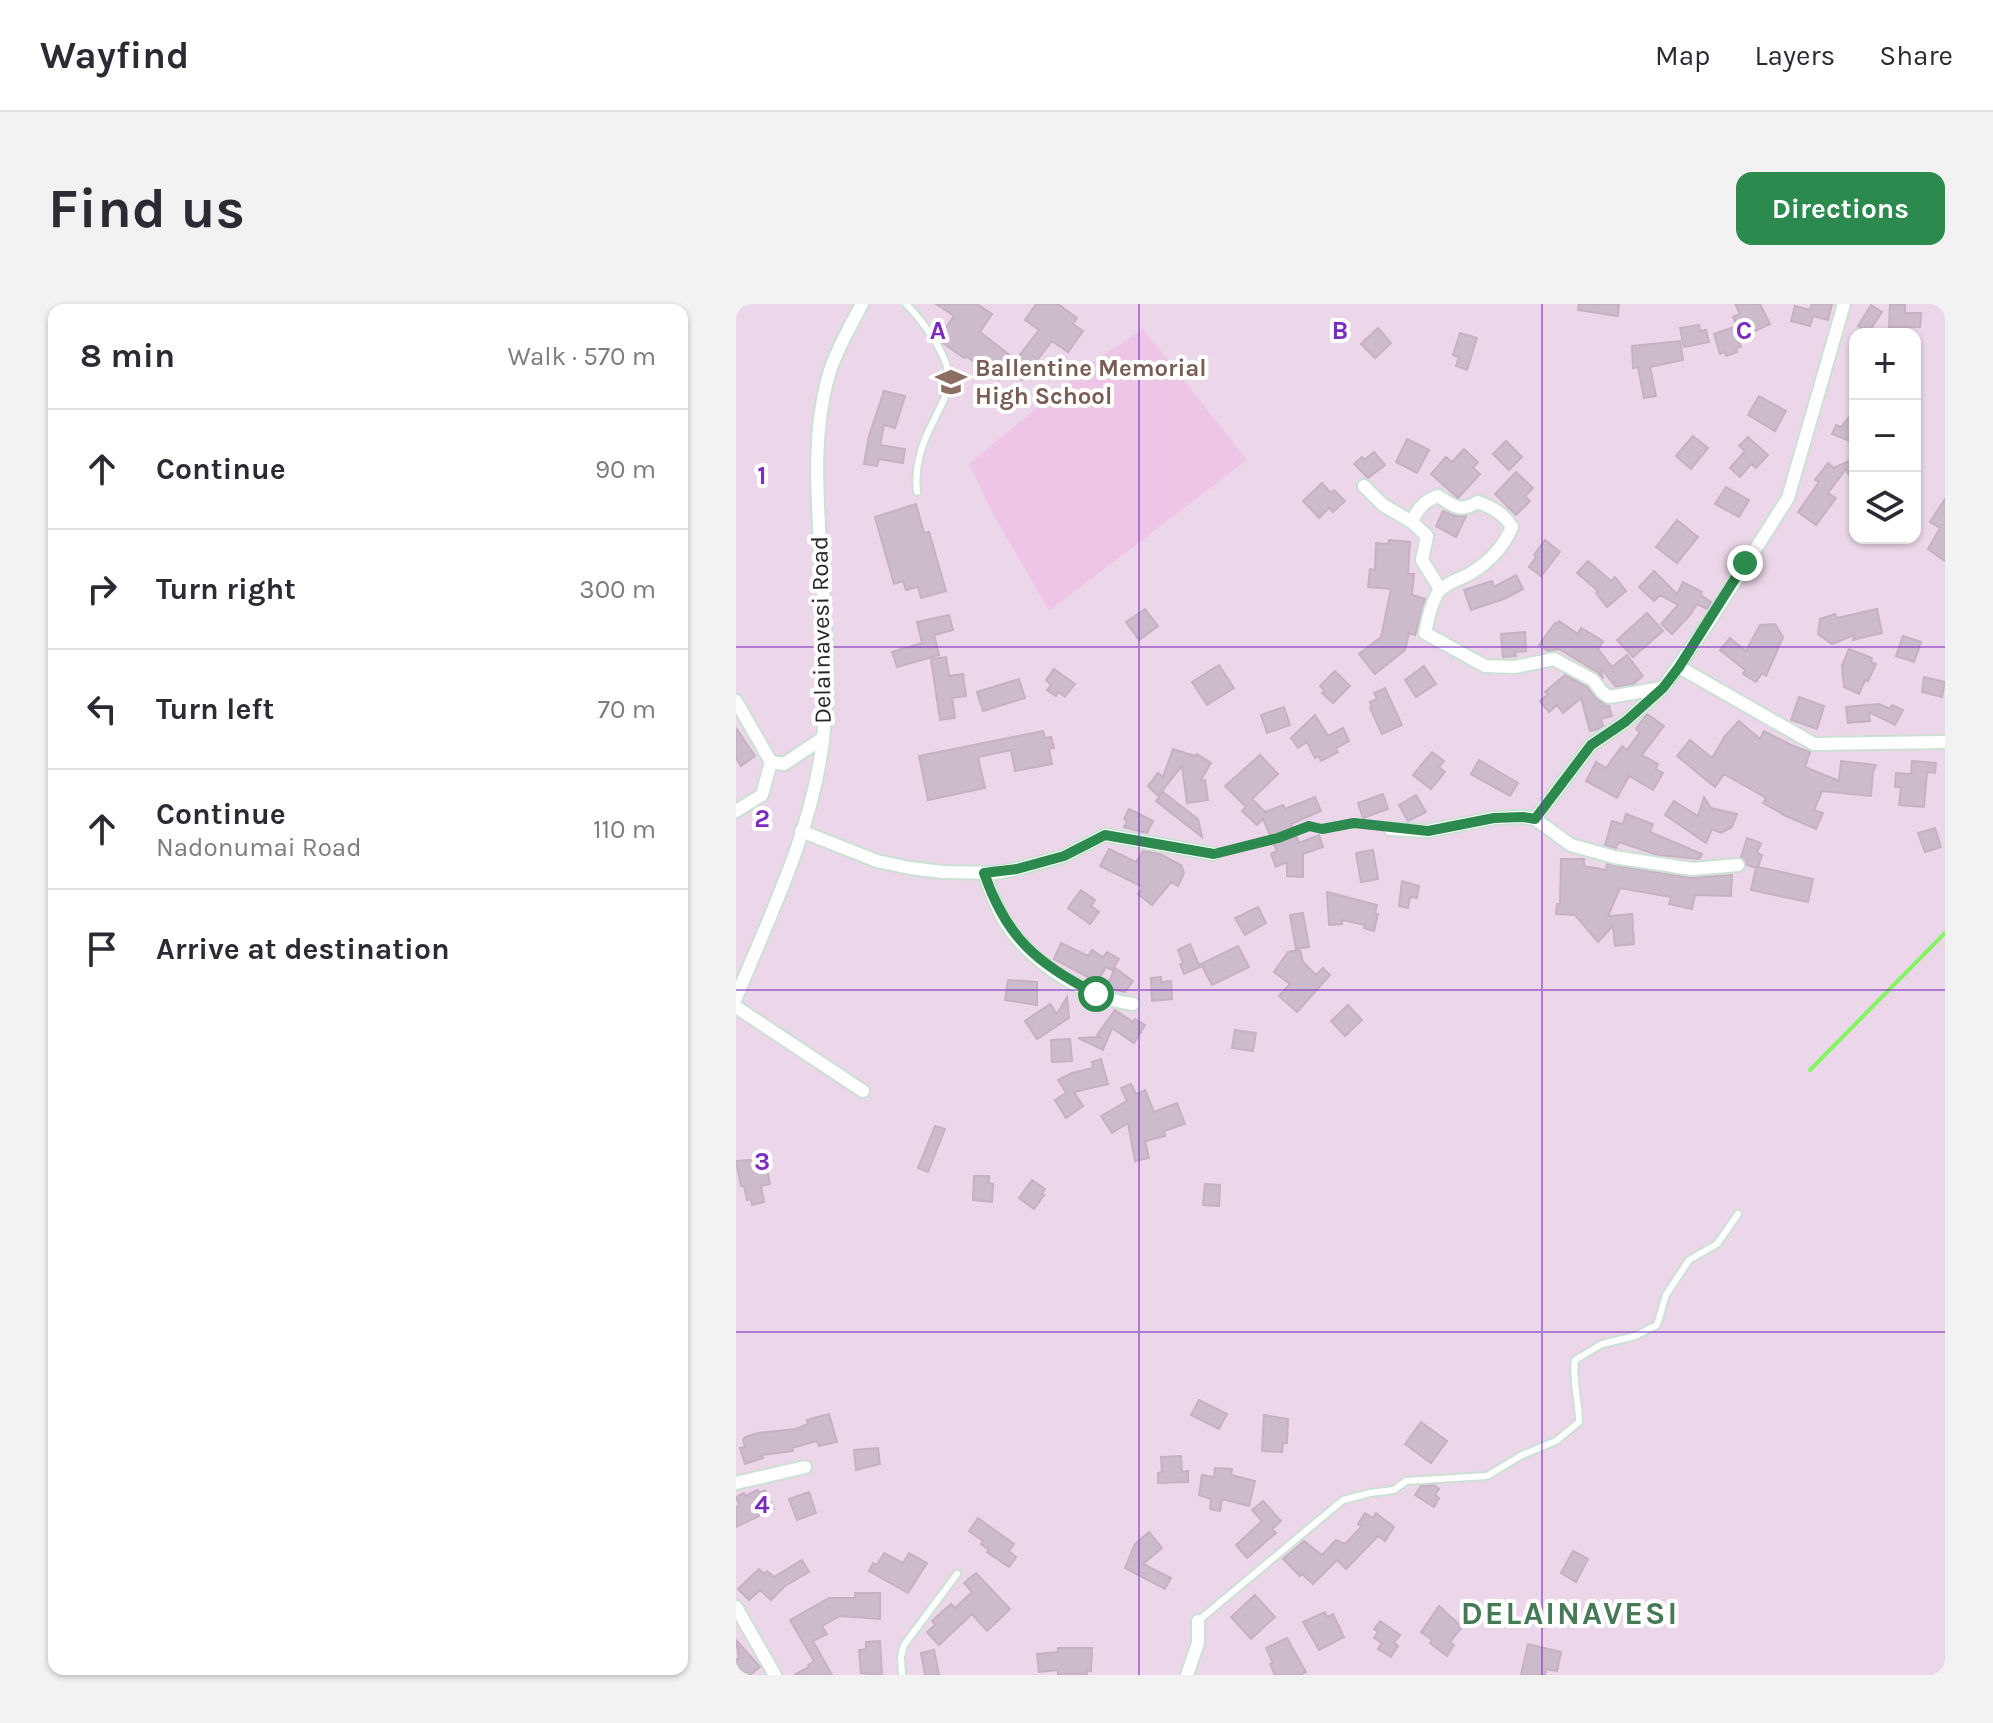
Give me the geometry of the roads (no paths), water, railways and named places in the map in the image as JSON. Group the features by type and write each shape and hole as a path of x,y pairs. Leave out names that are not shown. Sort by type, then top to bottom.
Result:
{"street":[{"name":"Delainavesi Road","path":"736,998 801,831 817,773 823,738 826,630 815,463 827,380 862,304"},
{"path":"1535,819 1584,753 1663,688 1788,498 1844,304"},
{"path":"1364,486 1383,505 1412,522 1427,536 1422,560 1440,589"},
{"path":"1412,522 1418,509 1428,499 1438,496 1457,508 1467,509 1478,502 1493,508 1504,515 1512,527 1500,549 1473,572 1440,589 1425,633 1485,666 1515,667 1554,659 1593,680 1609,697 1663,688"},
{"path":"1679,667 1814,744 1945,742"},
{"path":"736,701 771,762 762,795 736,811"},
{"path":"771,762 784,764 823,738"},
{"path":"1390,829 1428,831 1494,818 1523,817 1535,819 1571,845 1603,855 1692,869 1738,865"},
{"path":"801,831 861,856 893,866 926,871 984,873 1017,869 1064,856 1105,835 1214,854"},
{"path":"984,873 1001,916 1033,953 1057,972 1096,994 1133,1004"},
{"path":"736,1007 863,1091"},
{"path":"736,1483 805,1467"},
{"path":"736,1607 775,1675"},
{"path":"1187,1675 1198,1643 1198,1621"}],"lane":[{"path":"906,304 929,333 947,367 949,378 946,394 919,455 915,477 917,492"},
{"path":"1198,1621 1343,1500 1394,1490 1406,1481 1487,1476 1522,1455 1556,1441 1579,1422 1579,1402 1573,1374 1575,1360 1602,1344 1635,1336 1657,1325 1666,1295 1689,1260 1717,1244 1738,1214"},
{"path":"902,1675 904,1645 957,1574"}],"waterway":[{"path":"1810,1070 1945,933"}],"place":[{"name":"Ballentine Memorial High School","path":"951,382"}],"district":[{"name":"DELAINAVESI","path":"1570,1613"}]}
